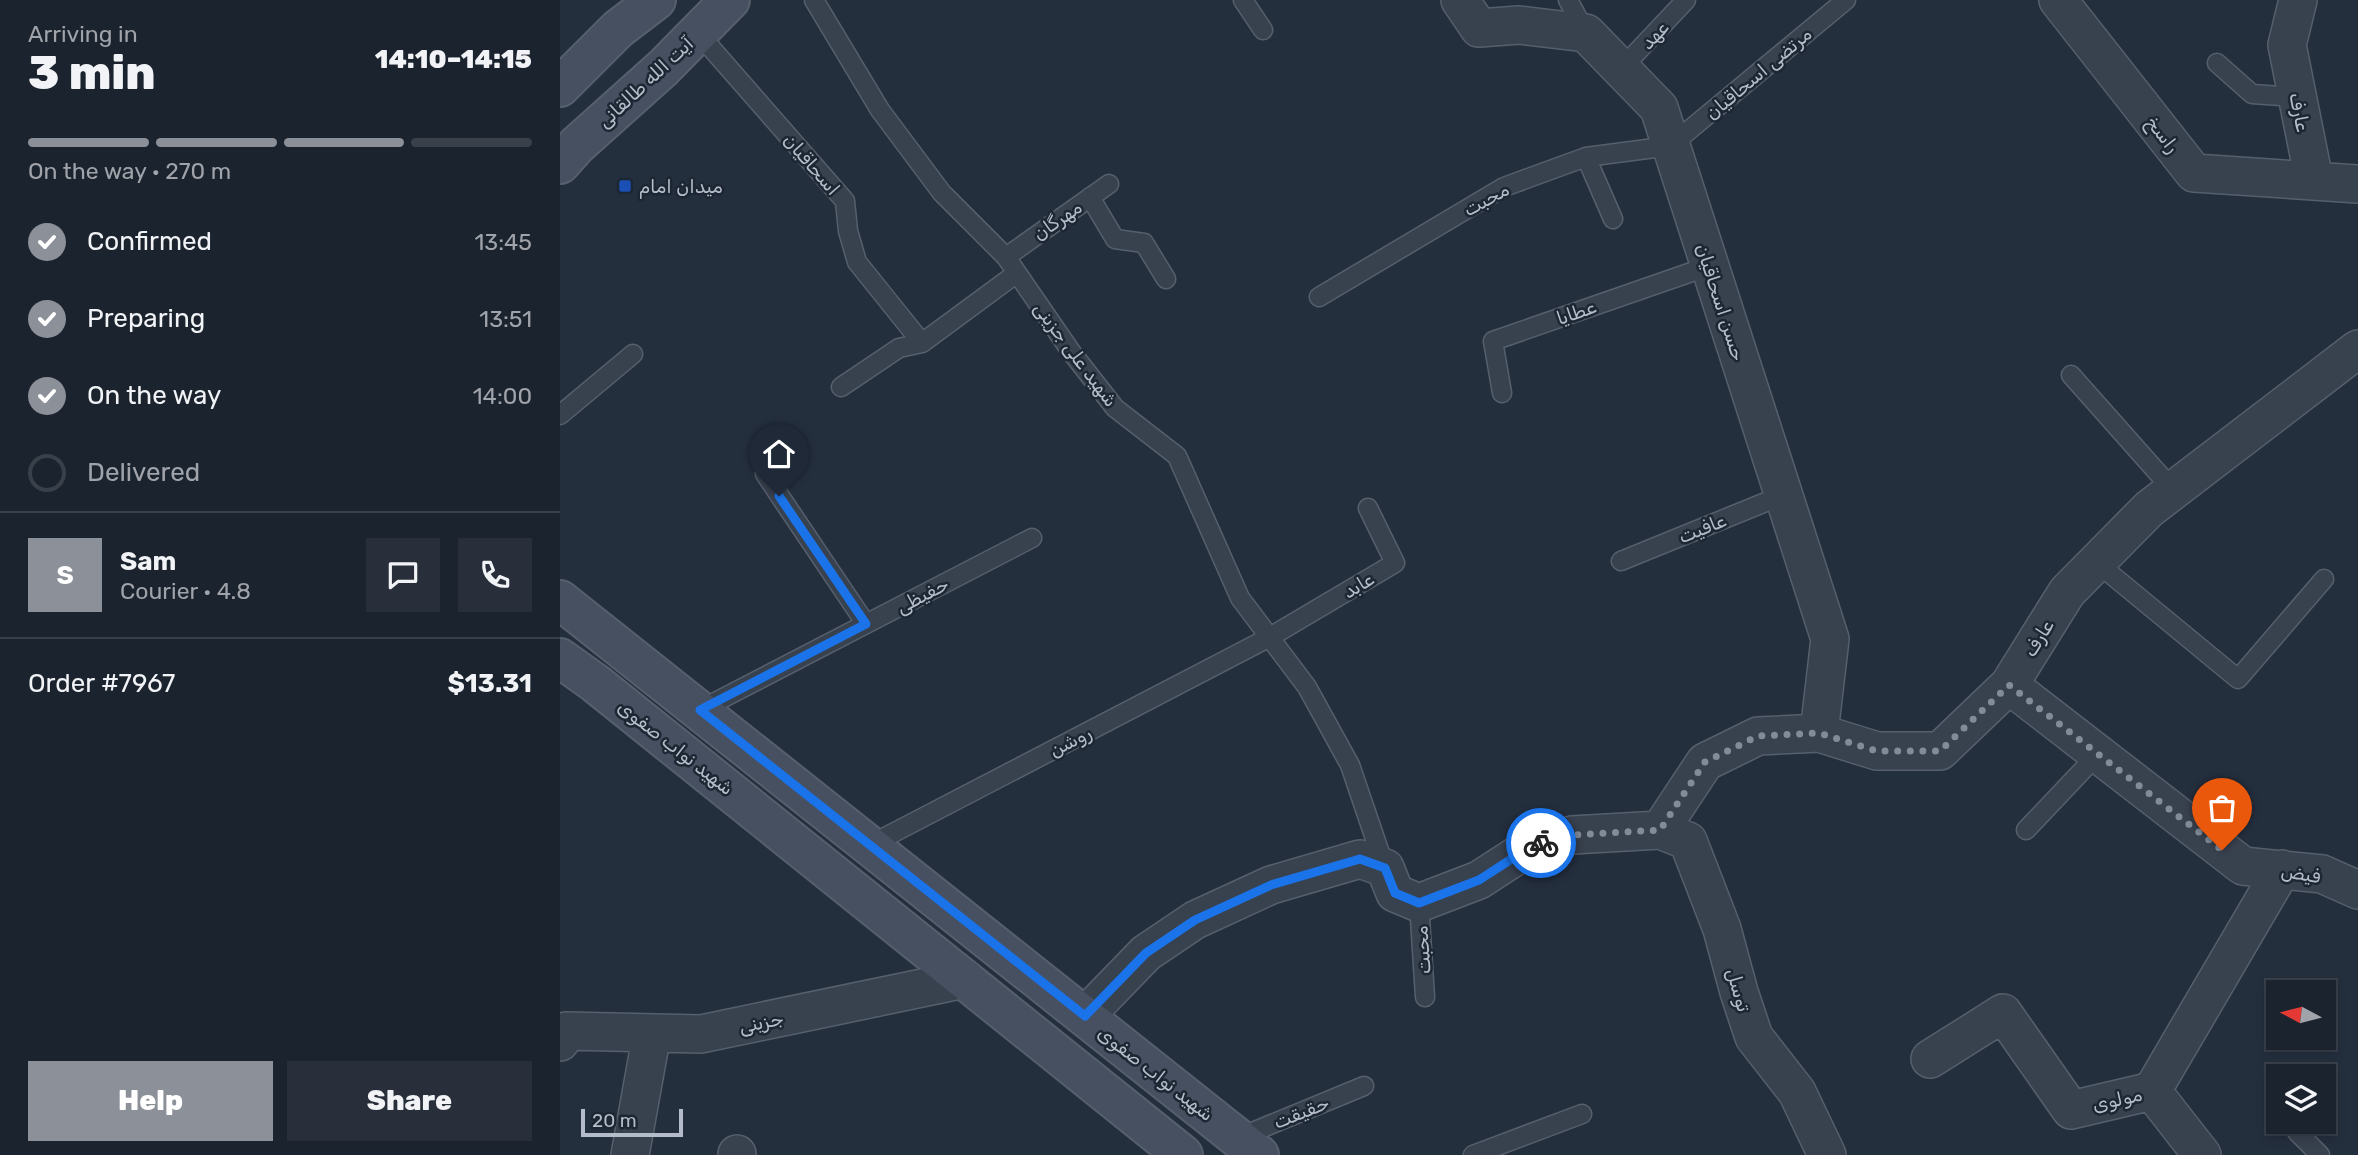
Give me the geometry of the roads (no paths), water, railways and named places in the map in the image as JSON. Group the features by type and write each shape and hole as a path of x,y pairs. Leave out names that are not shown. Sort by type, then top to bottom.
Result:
{"main road":[{"path":"560,87 618,29 656,0"},
{"name":"آیت الله طالقانی","path":"560,164 577,145 663,68 730,0"},
{"name":"شهید نواب صفوی","path":"560,600 1249,1146"},
{"name":"شهید نواب صفوی","path":"560,658 617,700 1183,1155"}],"street":[{"path":"1460,0 1479,28 1519,25 1586,33"},
{"name":"راسخ","path":"2058,0 2194,173 2314,180"},
{"name":"عارف","path":"2298,0 2287,45 2314,180"},
{"name":"حسن اسحاقیان","path":"1586,33 1659,108 1830,639 1819,733"},
{"path":"2314,180 2358,184"},
{"name":"عارف","path":"1660,830 1705,762 1758,736 1819,733 1877,751 1940,751 2009,685 2067,592 2149,509 2358,349"},
{"name":"فیض","path":"2009,685 2243,866 2322,874 2358,890"},
{"path":"1085,1016 1146,953 1195,920 1271,885 1360,859 1385,868 1395,893 1419,903 1479,880 1533,845 1572,835 1660,830"},
{"name":"توسل","path":"1660,830 1688,841 1722,929 1754,1037 1797,1092 1827,1155"},
{"name":"مولوی","path":"1930,1059 2003,1013 2071,1110 2152,1091 2282,869"},
{"name":"جزینی","path":"560,1042 568,1031 701,1034 965,979"},
{"path":"630,1155 652,1033"},
{"path":"2152,1091 2202,1155"}],"lane":[{"name":"شهید علی جزینی","path":"814,0 888,121 942,193 1006,257 1115,408 1177,456 1240,598 1307,687 1350,765 1385,868"},
{"path":"1243,0 1262,30"},
{"path":"1569,0 1586,33"},
{"name":"عهد","path":"1621,69 1686,0"},
{"name":"مرتضی اسحاقیان","path":"1670,145 1846,0"},
{"name":"اسحاقیان","path":"698,33 845,201 848,230 857,262 922,343"},
{"path":"2217,63 2252,94 2297,97"},
{"name":"محبت","path":"1319,297 1504,187 1586,157 1670,145"},
{"path":"1586,157 1613,219"},
{"name":"مهرگان","path":"1006,257 1109,184"},
{"path":"1090,197 1115,239 1143,243 1166,279"},
{"name":"عطایا","path":"1502,393 1493,341 1709,266"},
{"path":"841,387 899,348 922,343 1017,273"},
{"path":"560,415 633,354"},
{"path":"2071,375 2174,491"},
{"path":"765,474 866,624"},
{"name":"عافیت","path":"1621,561 1783,495"},
{"name":"عابد","path":"1270,637 1395,563 1368,508"},
{"name":"حفیظی","path":"700,710 1032,538"},
{"path":"2096,562 2238,679 2324,579"},
{"name":"روشن","path":"870,845 1270,637"},
{"path":"2025,830 2098,754"},
{"name":"محبت","path":"1419,903 1425,997"},
{"name":"حقیقت","path":"1249,1146 1364,1086"},
{"path":"1473,1155 1582,1114"},
{"path":"2299,1134 2320,1155"}],"place":[{"name":"میدان امام","path":"625,186"}]}
